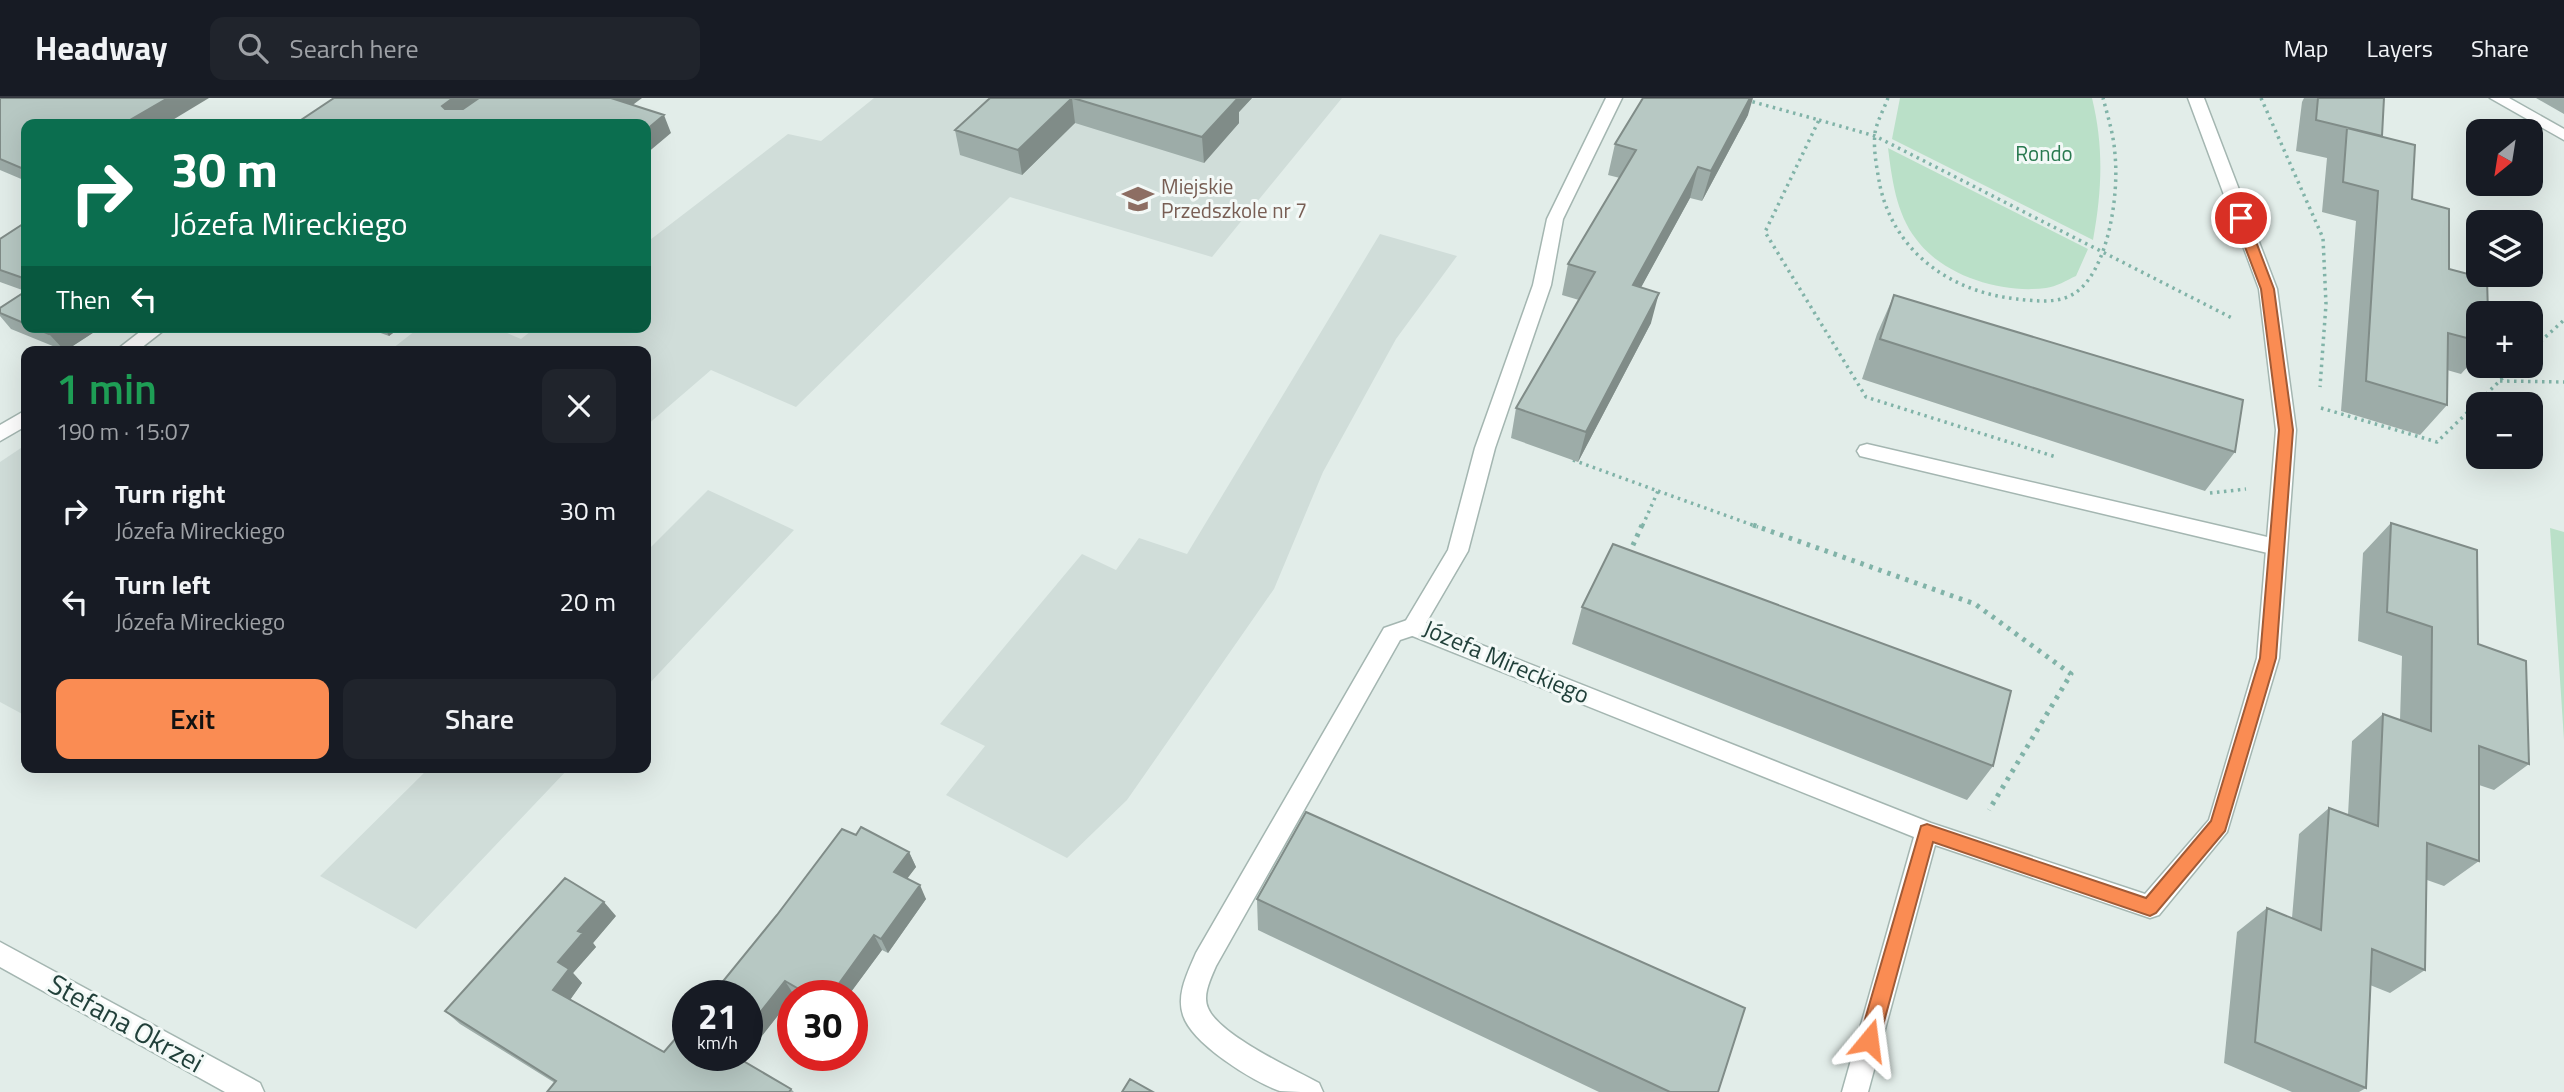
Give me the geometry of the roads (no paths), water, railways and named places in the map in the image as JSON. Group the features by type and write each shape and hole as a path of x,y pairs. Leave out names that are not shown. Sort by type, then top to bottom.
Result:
{"street":[{"name":"Józefa Mireckiego","path":"1615,98 1555,219 1542,285 1485,448 1458,551 1413,627 1927,832 2150,907 2218,825 2268,658 2286,430 2268,289 2196,98"},
{"path":"2498,98 2564,135"},
{"path":"132,346 150,333"},
{"path":"0,434 21,420"},
{"path":"1867,451 2276,547"},
{"path":"1310,1092 1270,1072 1220,1041 1195,1013 1194,991 1205,961 1392,634 1413,627"},
{"path":"1855,1092 1927,832"},
{"name":"Stefana Okrzei","path":"0,954 251,1092"}],"place":[{"name":"Miejskie Przedszkole nr 7","path":"1138,199"}],"park label":[{"name":"Rondo","path":"2044,154"}]}
